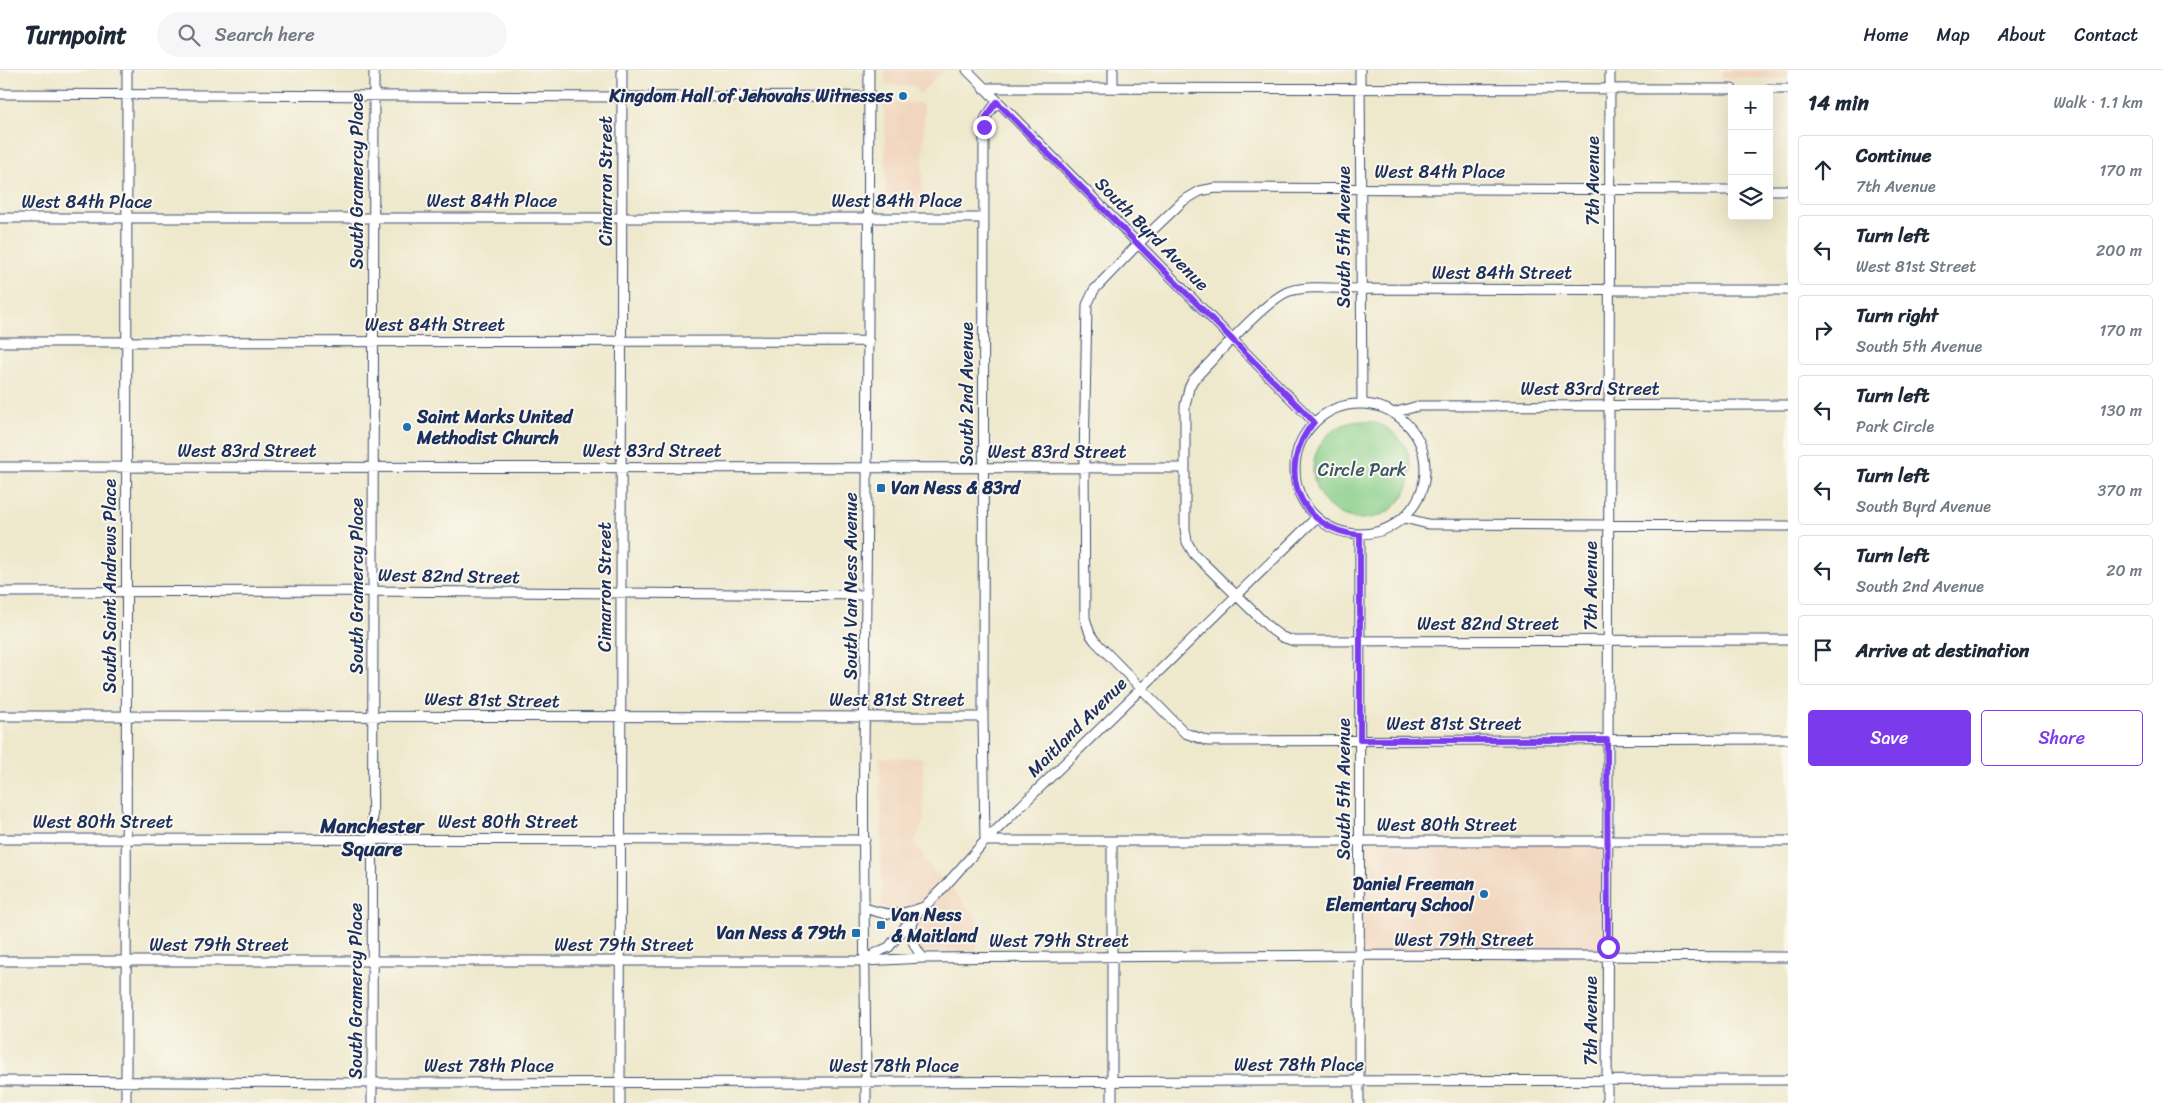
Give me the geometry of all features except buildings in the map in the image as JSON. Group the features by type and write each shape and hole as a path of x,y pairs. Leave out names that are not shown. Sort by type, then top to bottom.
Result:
{"street":[{"name":"South Saint Andrews Place","path":"126,1103 127,70"},
{"name":"South Gramercy Place","path":"372,1103 374,70"},
{"name":"Cimarron Street","path":"620,1103 622,70"},
{"name":"South Van Ness Avenue","path":"866,1103 865,840 869,70"},
{"name":"South Byrd Avenue","path":"967,70 1314,422"},
{"path":"1113,70 1113,87"},
{"name":"South 5th Avenue","path":"1360,70 1362,404"},
{"name":"7th Avenue","path":"1607,1103 1610,70"},
{"path":"984,88 1728,89"},
{"path":"1773,89 1788,89"},
{"path":"0,94 622,97 869,96"},
{"name":"South 2nd Avenue","path":"986,841 984,717 984,127 986,117 997,102"},
{"name":"West 84th Place","path":"1084,468 1087,305 1094,290 1138,244 1183,200 1200,191 1215,188 1360,187 1728,190"},
{"path":"1773,190 1788,190"},
{"name":"West 84th Place","path":"0,218 622,216 984,218"},
{"name":"West 84th Street","path":"1184,468 1185,406 1193,380 1276,299 1288,292 1298,290 1360,289 1788,290"},
{"name":"West 84th Street","path":"0,342 869,341"},
{"path":"1362,404 1377,406 1394,413 1406,422 1422,448 1425,478 1421,493 1414,506 1404,518 1391,527 1360,535 1336,530 1316,518 1300,496 1294,470 1299,444 1314,422 1327,412 1343,406 1362,404"},
{"name":"West 83rd Street","path":"1394,413 1418,406 1788,405"},
{"name":"West 83rd Street","path":"0,467 1184,468"},
{"name":"West 81st Street","path":"1084,468 1084,609 1087,626 1095,641 1140,688 1184,732 1199,739 1217,742 1788,739"},
{"name":"West 82nd Street","path":"1184,468 1185,529 1187,542 1194,554 1235,595 1282,637 1294,641 1788,640"},
{"name":"Maitland Avenue","path":"865,961 876,952 889,947 917,914 986,841 1235,595 1316,518"},
{"path":"1404,518 1428,524 1788,526"},
{"name":"South 5th Avenue","path":"1359,1103 1361,955 1360,535"},
{"name":"West 82nd Street","path":"0,592 373,591 867,595"},
{"name":"West 81st Street","path":"0,716 984,717"},
{"name":"West 80th Street","path":"0,839 865,840"},
{"name":"West 80th Street","path":"986,841 1788,841"},
{"path":"1112,841 1112,1103"},
{"path":"865,908 886,914 898,915 924,907"},
{"path":"917,914 911,926 911,936 915,947 923,958"},
{"name":"West 79th Street","path":"0,962 865,961 923,958 1361,955 1788,957"},
{"name":"West 78th Place","path":"0,1081 372,1083 1607,1082 1788,1080"}],"shaded area":[{"path":"885,70 944,70 919,94 914,86 885,85"},
{"path":"1722,70 1788,70 1788,78 1722,78"},
{"path":"884,103 919,103 922,105 924,111 922,209 889,208 886,205"},
{"path":"880,757 923,758 924,820 914,844 923,854 925,861 977,917 977,952 922,951 882,903"},
{"name":"Daniel Freeman Elementary School","path":"1359,841 1607,841 1608,957 1361,955"}],"green space":[{"name":"Circle Park","path":"1352,421 1372,421 1381,424 1397,435 1408,451 1411,460 1411,480 1408,489 1397,505 1381,516 1372,519 1352,519 1335,511 1321,497 1313,480 1313,460 1321,443 1335,429"}],"place":[{"name":"Kingdom Hall of Jehovahs Witnesses","path":"903,96"},
{"name":"Saint Marks United Methodist Church","path":"407,427"},
{"name":"Van Ness & 83rd","path":"881,488"},
{"name":"Daniel Freeman Elementary School","path":"1484,894"},
{"name":"Van Ness & Maitland","path":"881,925"},
{"name":"Van Ness & 79th","path":"856,933"}],"district":[{"name":"Manchester Square","path":"372,838"}],"route":[{"path":"984,127 986,117 997,102 1234,339 1314,422 1305,432 1295,457 1294,470 1300,496 1307,508 1326,525 1348,534 1360,535 1360,740 1607,740 1608,947"}]}
